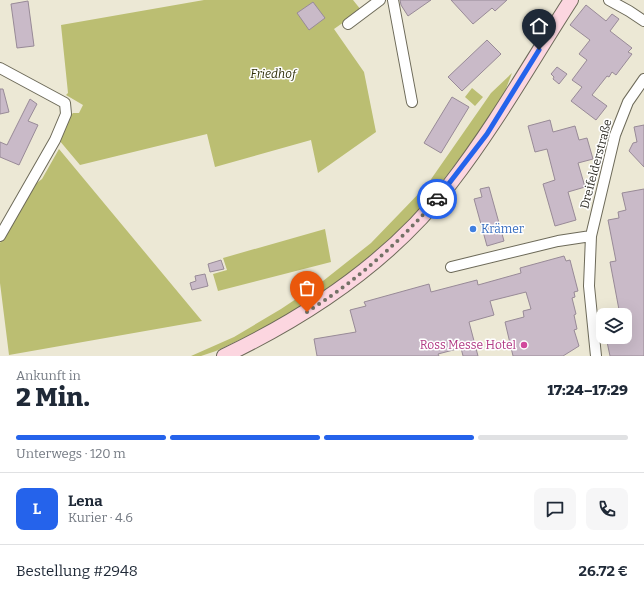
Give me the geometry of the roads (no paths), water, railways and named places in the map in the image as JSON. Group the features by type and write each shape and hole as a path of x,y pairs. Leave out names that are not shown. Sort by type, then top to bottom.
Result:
{"main road":[{"path":"224,356 279,329 331,296 366,270 424,214 450,185 487,134 571,0"}],"street":[{"path":"348,24 380,0"},
{"path":"393,0 412,102"},
{"path":"609,0 629,10 644,21"},
{"path":"0,68 65,103 66,114 55,140 0,236"},
{"name":"Dreifelderstraße","path":"596,356 589,286 591,236 615,134 628,102 644,80"},
{"path":"451,267 558,242 591,236"}],"place":[{"name":"Krämer","path":"473,229"},
{"name":"Ross Messe Hotel","path":"524,345"}],"park label":[{"name":"Friedhof","path":"273,74"}]}
